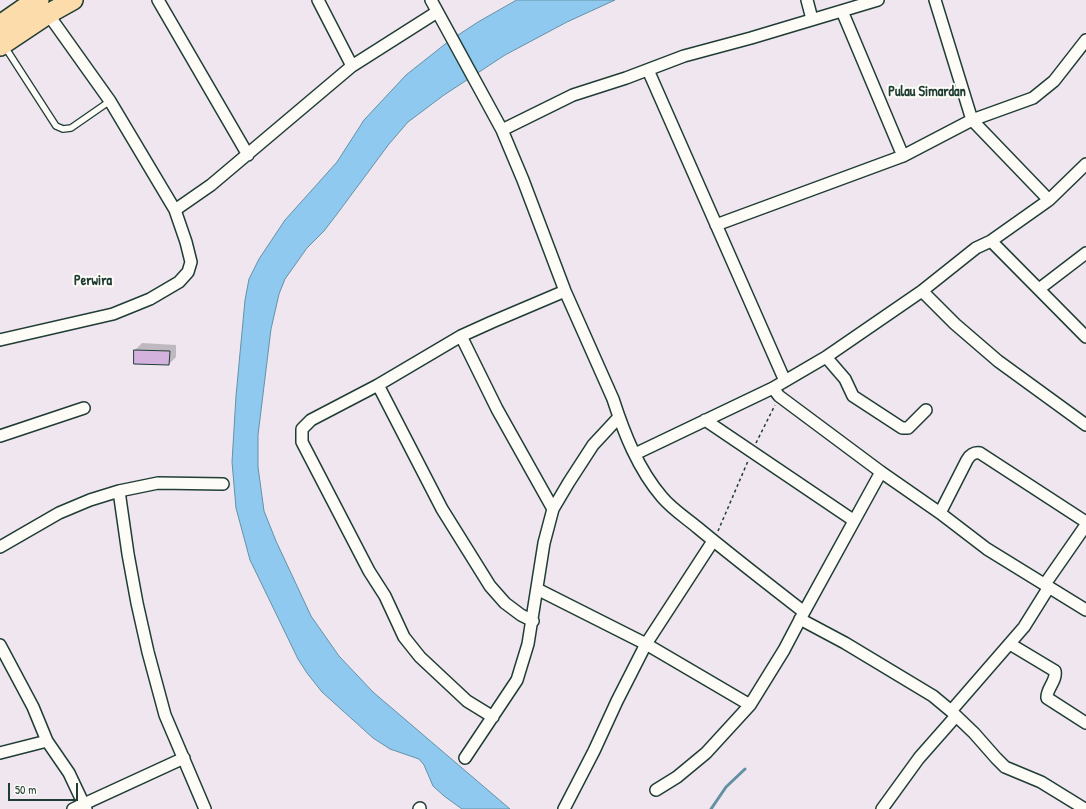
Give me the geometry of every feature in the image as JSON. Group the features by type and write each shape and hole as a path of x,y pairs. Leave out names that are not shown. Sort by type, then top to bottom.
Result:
{"highway":[{"path":"0,25 23,9 44,7 73,0"},
{"path":"1,45 44,7"}],"street":[{"path":"158,0 248,155"},
{"path":"318,0 352,66"},
{"path":"431,0 436,12 445,24 502,130 523,180 564,291 613,399 635,454 651,483 663,498 802,616 933,696 974,733 1006,767 1041,782 1085,809"},
{"path":"807,0 812,19"},
{"path":"502,130 573,95 648,70 684,56 751,38 878,0"},
{"path":"935,0 972,120 1049,200"},
{"path":"0,340 112,314 150,299 179,282 188,272 190,262 186,242 175,210 110,101 44,7"},
{"path":"842,11 903,156"},
{"path":"175,210 211,185 248,155 352,66 436,12"},
{"path":"716,225 903,156 972,120 1032,98 1044,91 1054,81 1086,40"},
{"path":"648,70 786,381"},
{"path":"635,454 705,420 776,392 786,381 826,357 922,291 976,248 991,241 1049,200 1086,164"},
{"path":"991,241 1086,337"},
{"path":"1039,289 1086,253"},
{"path":"493,717 467,701 420,657 404,636 385,596 369,571 302,442 302,429 311,420 378,385 461,336 564,291"},
{"path":"922,291 955,324 998,361 1086,425"},
{"path":"461,336 497,409 553,508"},
{"path":"826,357 845,379 852,396 902,428 908,428 926,410"},
{"path":"378,385 442,510 490,586 505,603 520,615 533,620"},
{"path":"776,392 881,472 940,513 987,549 1086,610"},
{"path":"0,436 84,408"},
{"path":"464,758 517,680 528,644 544,543 553,508 593,445 619,417"},
{"path":"705,420 853,520"},
{"path":"882,809 919,758 1024,627 1047,586 1086,524 1056,502 980,453 976,452 967,460 940,513"},
{"path":"656,790 677,776 706,753 750,705 784,650 853,520 881,472"},
{"path":"0,547 59,513 90,500 119,491 158,483 223,484"},
{"path":"119,491 128,554 148,652 165,715 204,809"},
{"path":"564,809 646,644 713,541"},
{"path":"537,589 646,644 750,705"},
{"path":"1010,644 1055,671 1056,676 1047,694 1047,698 1086,723"},
{"path":"0,645 33,707 47,741 69,773 85,807"},
{"path":"0,753 47,741"},
{"path":"72,809 85,807 184,758"}],"lane":[{"path":"1,45 56,126 63,129 71,128 110,101"}],"path":[{"path":"713,541 752,452 776,392"}],"water":[{"path":"517,0 615,0 567,22 505,55 444,95 408,122 389,144 324,231 307,248 285,279 279,294 271,329 258,435 258,467 264,511 276,541 311,616 339,656 373,692 510,809 462,809 433,786 424,765 419,759 390,749 373,738 322,692 298,659 250,560 236,508 232,462 236,396 245,300 249,279 259,259 285,220 337,162 364,120 406,75 449,41 478,22"}],"building":[{"path":"134,350 170,351 169,365 134,364"}],"waterway":[{"path":"711,809 726,787 745,769"}],"district":[{"name":"Pulau Simardan","path":"927,92"},
{"name":"Perwira","path":"93,281"}]}
